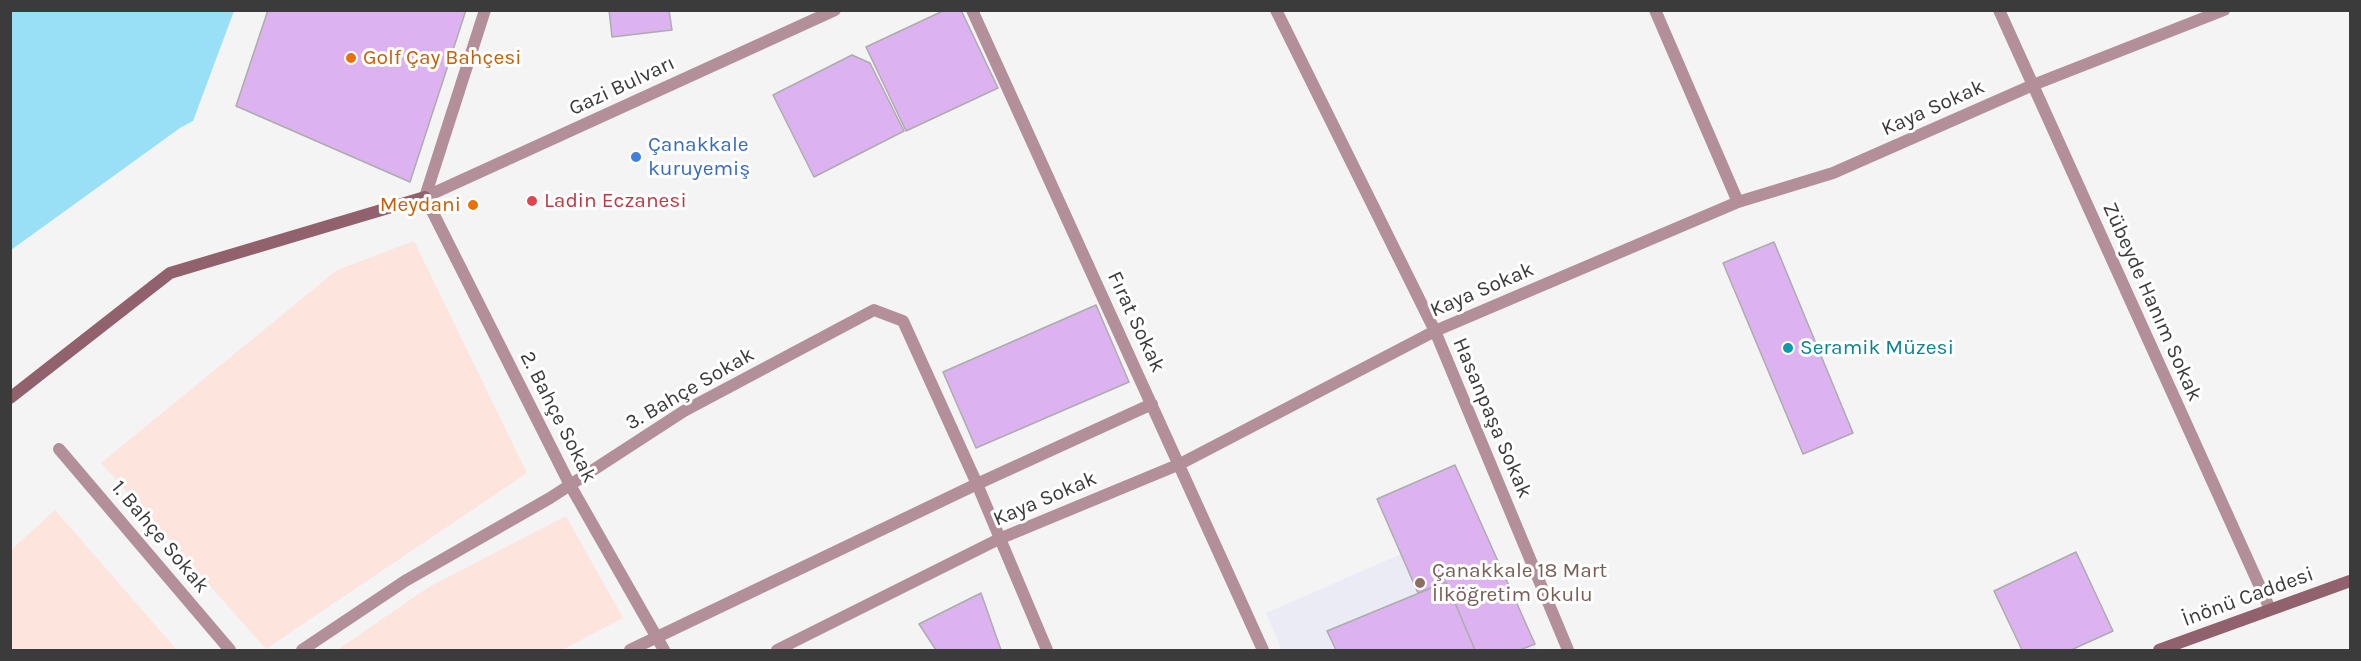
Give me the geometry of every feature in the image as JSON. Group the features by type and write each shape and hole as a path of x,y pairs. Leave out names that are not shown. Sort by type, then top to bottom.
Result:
{"main road":[{"path":"10,398 170,273 425,197"},
{"name":"İnönü Caddesi","path":"2159,651 2350,581"}],"street":[{"path":"425,197 485,10"},
{"name":"Gazi Bulvarı","path":"425,197 835,10"},
{"name":"Fırat Sokak","path":"972,10 1263,651"},
{"name":"Hasanpaşa Sokak","path":"1276,10 1435,331 1568,651"},
{"path":"1655,10 1738,202"},
{"name":"Zübeyde Hanım Sokak","path":"1999,10 2270,609"},
{"name":"Kaya Sokak","path":"777,651 999,538 1180,464 1435,331 1738,202 1833,173 2033,85 2224,10"},
{"name":"2. Bahçe Sokak","path":"425,197 570,485 664,651"},
{"name":"3. Bahçe Sokak","path":"302,651 405,581 570,485 684,411 874,310 903,321 977,484 1047,651"},
{"path":"630,651 977,484 1152,404"},
{"name":"1. Bahçe Sokak","path":"59,449 230,651"}],"shaded area":[{"path":"414,241 527,473 266,649 101,463 337,270"},
{"name":"Çanakkale 18 Mart İlköğretim Okulu","path":"1455,465 1537,650 1282,650 1266,613 1401,554 1377,499"},
{"path":"55,510 177,650 11,650 11,550"},
{"path":"566,516 623,618 562,650 337,650 429,587"}],"water":[{"path":"11,10 234,11 193,121 180,128 11,250"}],"building":[{"name":"Golf Çay Bahçesi","path":"268,10 466,10 410,182 236,106"},
{"path":"609,10 669,10 672,30 612,37"},
{"path":"945,10 961,10 998,88 906,131 866,47"},
{"path":"852,55 870,63 904,131 814,177 773,95"},
{"name":"Seramik Müzesi","path":"1774,242 1853,433 1803,454 1723,263"},
{"path":"1096,305 1129,382 976,448 943,372"},
{"path":"1455,465 1535,644 1520,650 1475,650 1446,582 1418,593 1377,499"},
{"path":"2076,552 2113,631 2071,650 2022,650 1994,591"},
{"path":"1446,582 1475,650 1336,650 1327,631"},
{"path":"981,593 1001,650 936,650 919,624"}],"place":[{"name":"Golf Çay Bahçesi","path":"351,58"},
{"name":"Çanakkale kuruyemiş","path":"636,157"},
{"name":"Ladin Eczanesi","path":"532,201"},
{"name":"Meydani","path":"473,205"},
{"name":"Seramik Müzesi","path":"1788,348"},
{"name":"Çanakkale 18 Mart İlköğretim Okulu","path":"1420,583"}]}
